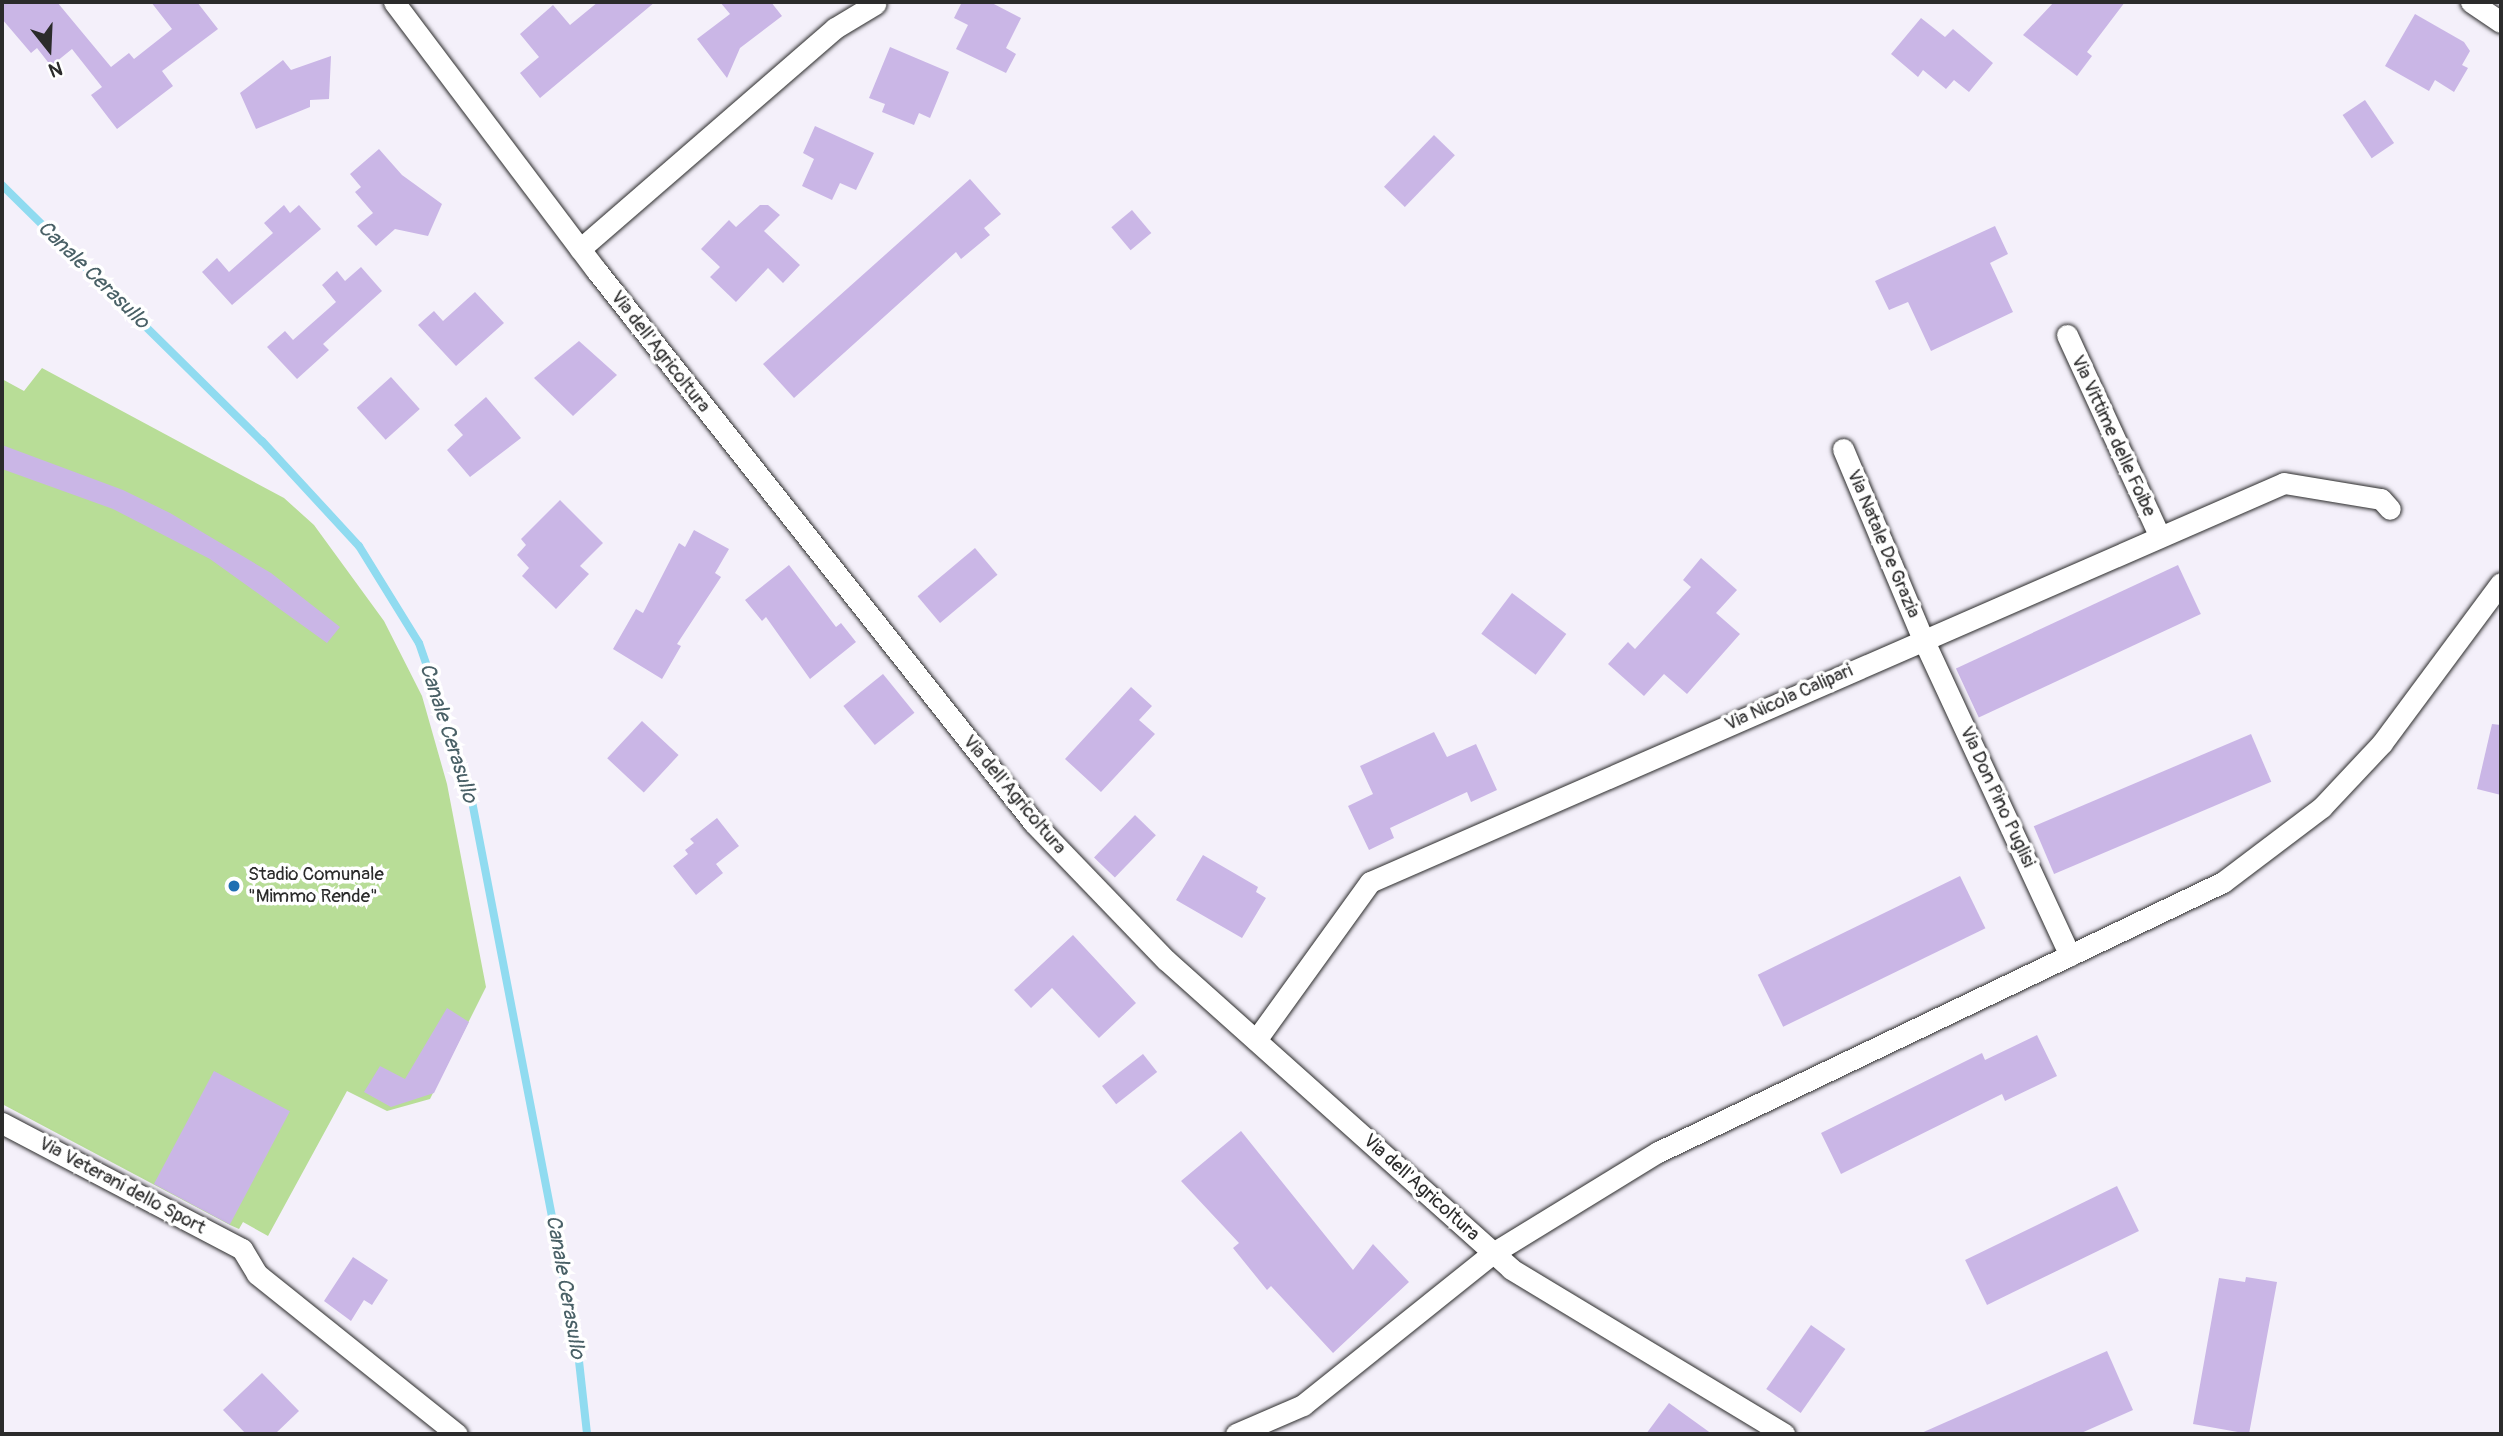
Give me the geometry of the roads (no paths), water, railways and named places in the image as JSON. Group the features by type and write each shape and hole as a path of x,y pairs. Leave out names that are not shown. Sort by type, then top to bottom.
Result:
{"street":[{"name":"Via dell'Agricoltura","path":"394,2 580,248 1034,823 1166,960 1511,1269 1784,1434"},
{"path":"580,248 835,28 874,4"},
{"name":"Via Vittime delle Foibe","path":"2067,335 2160,537"},
{"name":"Via Natale De Grazia","path":"1843,449 1923,639"},
{"name":"Via Nicola Calipari","path":"1256,1040 1370,883 2284,483 2381,499 2390,509"},
{"path":"1236,1434 1303,1405 1493,1252 1658,1152 2224,882 2322,807 2382,743 2501,583"},
{"name":"Via Don Pino Puglisi","path":"1923,639 2070,956"},
{"name":"Via Veterani dello Sport","path":"2,1124 242,1249 257,1274 457,1434"}],"waterway":[{"name":"Canale Cerasullo","path":"2,185 262,441 359,546 419,643 470,791 578,1352 587,1434"}],"place":[{"name":"Stadio Comunale \"Mimmo Rende\"","path":"234,886"}]}
